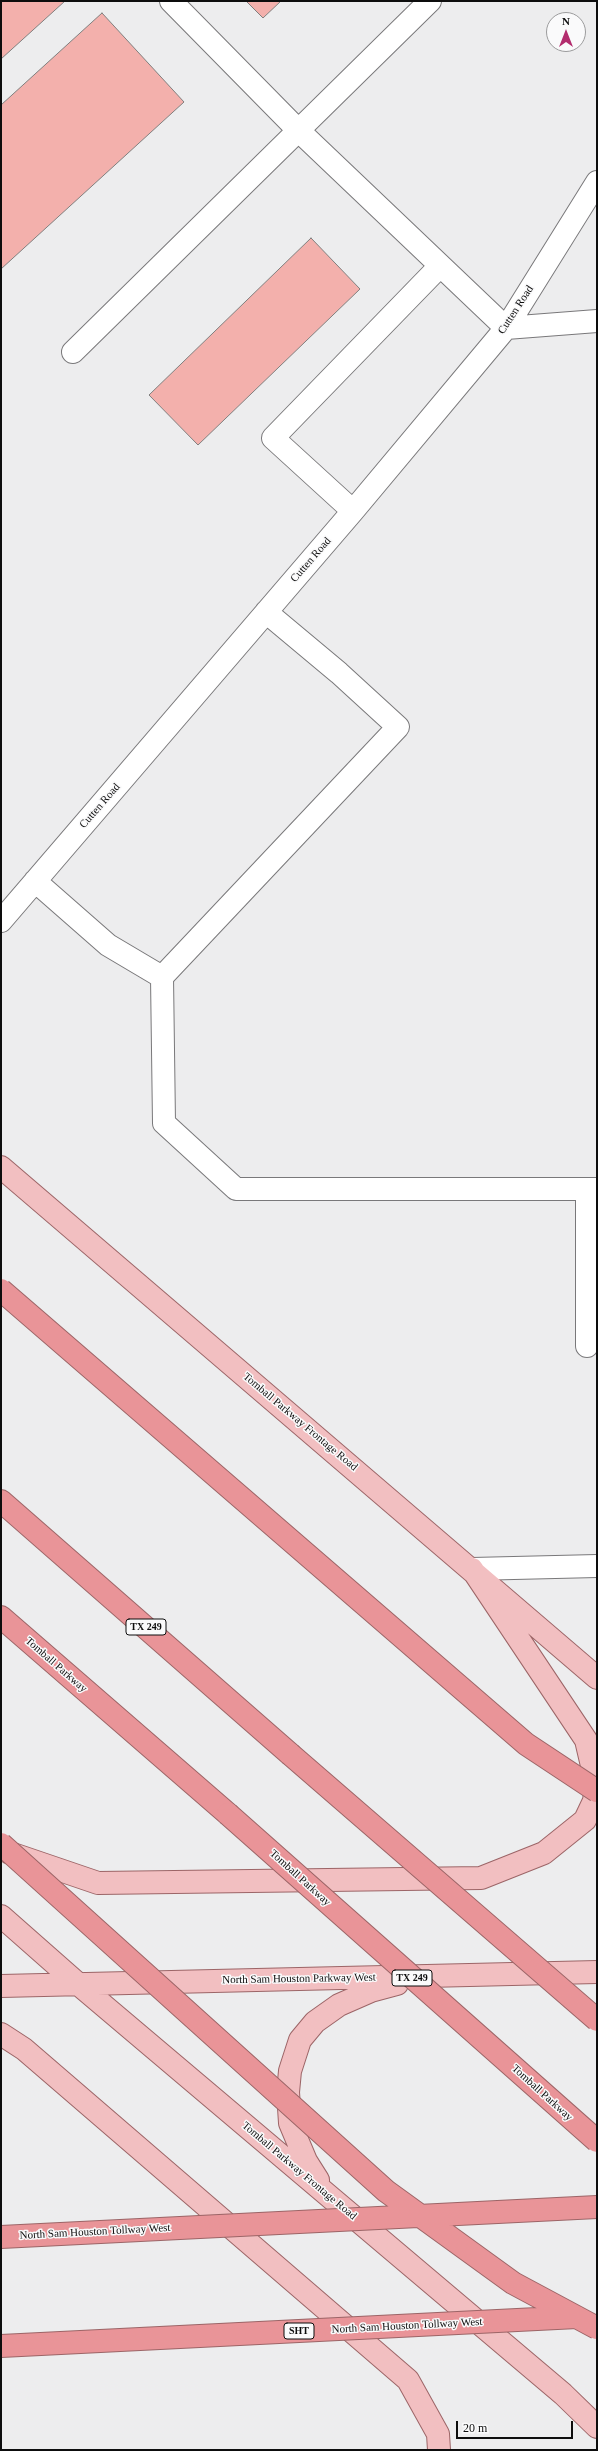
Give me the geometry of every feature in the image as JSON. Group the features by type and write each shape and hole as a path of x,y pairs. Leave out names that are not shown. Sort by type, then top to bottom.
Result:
{"highway":[{"path":"1,1290 526,1744 597,1791"},
{"name":"TX 249","path":"1,1501 597,2020"},
{"name":"Tomball Parkway","path":"1,1617 228,1814 597,2141"},
{"path":"1,1844 386,2191 513,2283 597,2328"},
{"name":"North Sam Houston Tollway West","path":"1,2237 597,2207"},
{"name":"North Sam Houston Tollway West","path":"1,2346 597,2316"}],"main road":[{"name":"Tomball Parkway Frontage Road","path":"1,1167 472,1569 597,1678"},
{"path":"1,1850 98,1883 481,1878 544,1853 585,1820 594,1801 596,1783 586,1740 472,1569"},
{"name":"Tomball Parkway Frontage Road","path":"1,1916 77,1983 562,2394 597,2427"},
{"name":"North Sam Houston Parkway West","path":"1,1986 77,1983 597,1972"},
{"path":"330,2198 306,2161 290,2123 288,2092 290,2071 300,2040 315,2022 339,2005 371,1991 431,1975"},
{"path":"1,2034 24,2050 408,2380 438,2434 439,2450"}],"street":[{"path":"171,1 298,130 506,328 597,321"},
{"path":"73,352 430,1"},
{"name":"Cutten Road","path":"1,921 353,511 506,328 597,182"},
{"path":"353,511 273,438 440,266"},
{"path":"266,612 339,673 398,727 162,977 164,1123 236,1189 592,1189 587,1346"},
{"path":"35,881 108,945 162,977"},
{"path":"472,1569 597,1566"}],"building":[{"path":"1,1 65,1 1,59"},
{"path":"246,1 281,1 263,18"},
{"path":"102,13 184,102 1,269 1,105"},
{"path":"311,238 360,289 198,445 149,395"}]}
